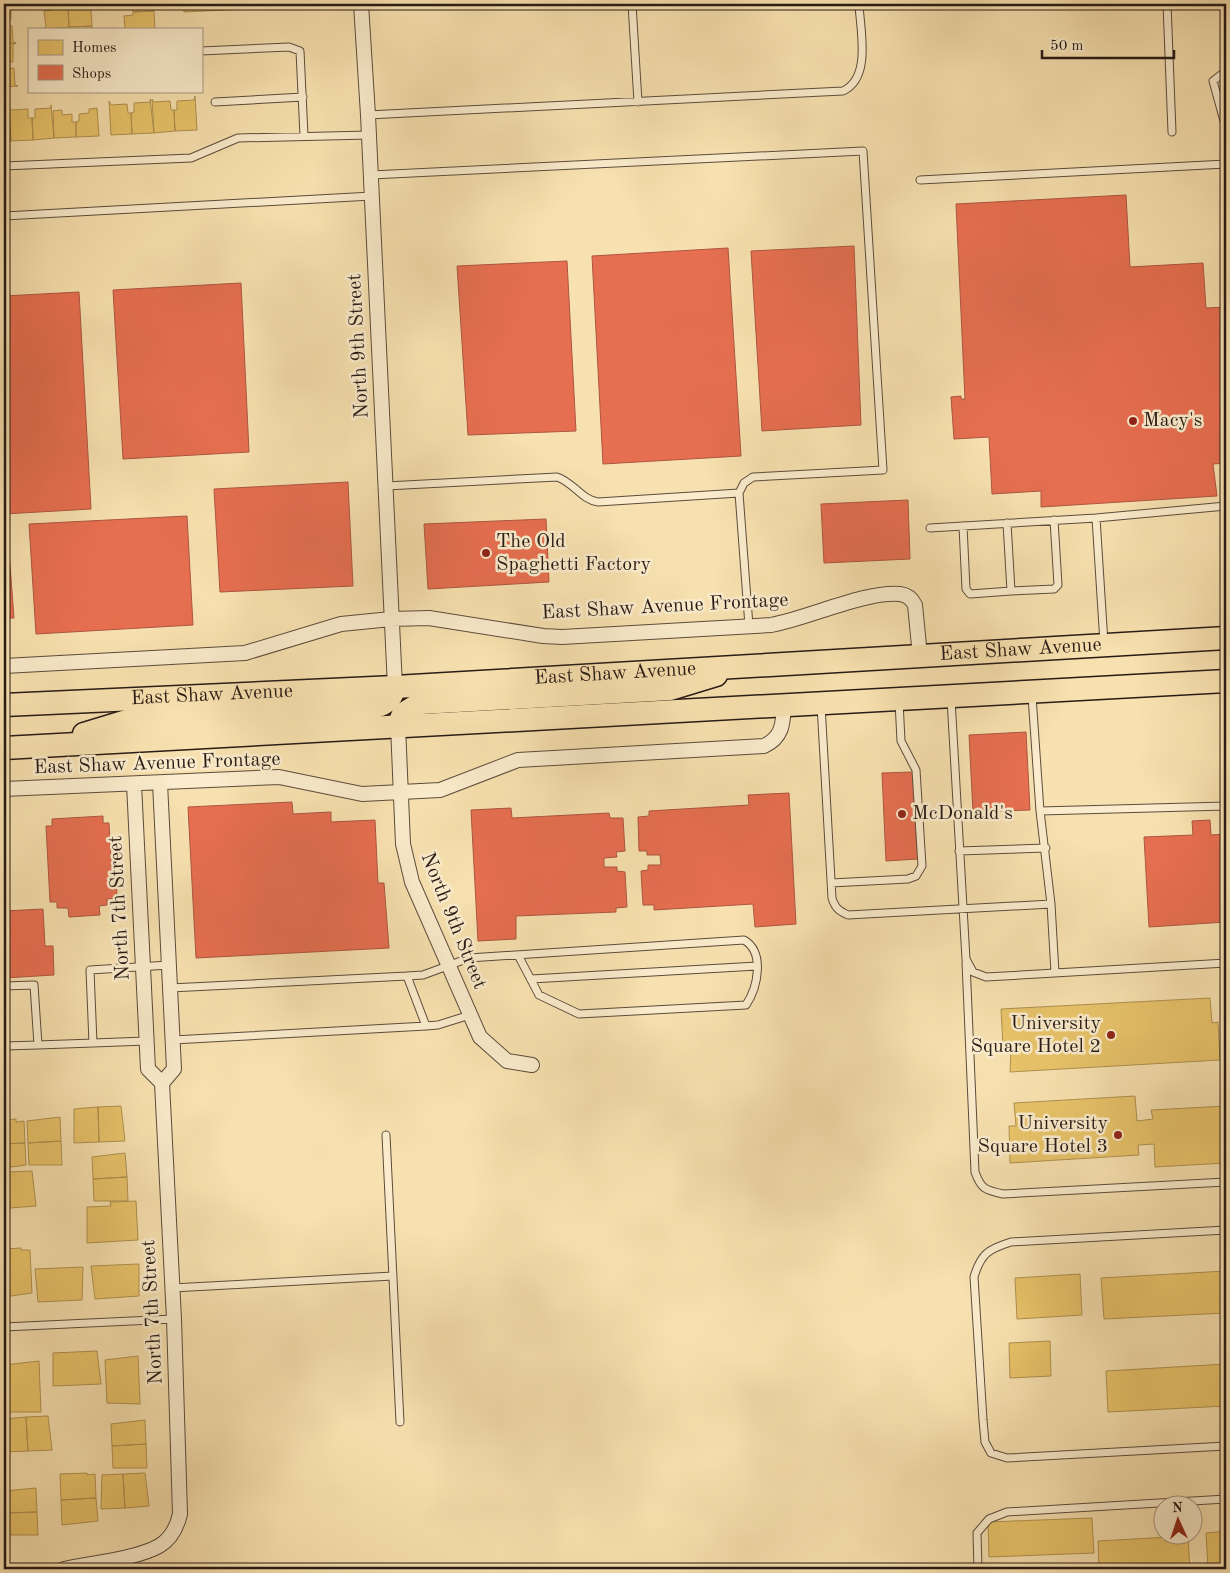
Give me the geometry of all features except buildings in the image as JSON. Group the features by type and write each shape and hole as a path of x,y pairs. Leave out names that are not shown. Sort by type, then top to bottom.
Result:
{"main road":[{"name":"East Shaw Avenue","path":"4,705 395,687 750,664 1226,638"},
{"path":"398,726 403,714 421,703 670,689 750,664"},
{"name":"East Shaw Avenue","path":"4,748 821,702 899,700 1226,682"},
{"path":"49,745 130,720 369,708 387,702 392,696 395,687"}],"street":[{"name":"North 9th Street","path":"361,4 395,687"},
{"name":"East Shaw Avenue Frontage","path":"4,666 245,653 341,624 391,619 429,618 543,636 562,637 749,626 792,621 869,597 901,594 907,596 915,606 920,656"},
{"name":"East Shaw Avenue Frontage","path":"4,789 279,777 362,794 440,790 518,760 764,746 778,737 783,728 784,704"},
{"name":"North 9th Street","path":"398,726 406,863 480,1037 507,1061 532,1066"},
{"path":"160,783 174,1069 162,1083"},
{"name":"North 7th Street","path":"83,1567 144,1552 160,1545 177,1527 181,1502 162,1083 148,1069 134,784"},
{"path":"64,1569 83,1567"}],"lane":[{"path":"632,4 638,102"},
{"path":"368,115 843,92 849,89 859,76 862,62 858,4"},
{"path":"1167,4 1172,132"},
{"path":"202,50 289,47 300,51 304,136"},
{"path":"1226,71 1213,81 1226,128"},
{"path":"215,102 303,97"},
{"path":"4,166 191,158 238,138 369,135"},
{"path":"371,175 863,151 883,470 753,477 744,483 739,493 749,626"},
{"path":"920,180 1226,164"},
{"path":"4,216 372,196"},
{"path":"386,486 557,478 568,482 587,498 598,502 739,493"},
{"path":"930,528 1096,518 1226,506"},
{"path":"1096,518 1104,646"},
{"path":"963,526 966,590 970,594 1054,589 1058,585 1054,520"},
{"path":"1007,523 1011,591"},
{"path":"1032,693 1040,811 1046,848 1055,973"},
{"path":"951,696 966,959 975,1172 980,1185 988,1190 1003,1194 1226,1182"},
{"path":"831,883 908,879 916,876 922,866 916,770 901,740 899,700"},
{"path":"821,702 831,883 834,906 840,912 848,915 1051,904"},
{"path":"1040,811 1226,806"},
{"path":"959,851 1046,848"},
{"path":"170,988 422,975 469,958 744,940 752,944 758,956 756,986 746,1004 580,1014 564,1009 539,995 518,955"},
{"path":"966,959 973,972 986,977 1226,963"},
{"path":"93,1043 90,970 169,965"},
{"path":"530,979 757,966"},
{"path":"407,976 426,1026"},
{"path":"4,986 34,984 38,1045"},
{"path":"173,1040 438,1025 470,1015"},
{"path":"4,1046 146,1041"},
{"path":"386,1135 400,1422"},
{"path":"1226,1230 1011,1242 991,1248 978,1262 974,1277 982,1420 985,1442 991,1453 1007,1458 1226,1446"},
{"path":"172,1288 393,1276"},
{"path":"4,1327 174,1319"},
{"path":"978,1569 977,1533 989,1519 1007,1512 1226,1499"}],"place":[{"name":"Macy's","path":"1133,421"},
{"name":"The Old Spaghetti Factory","path":"486,553"},
{"name":"McDonald's","path":"902,814"},
{"name":"University Square Hotel 2","path":"1111,1035"},
{"name":"University Square Hotel 3","path":"1118,1135"}]}
